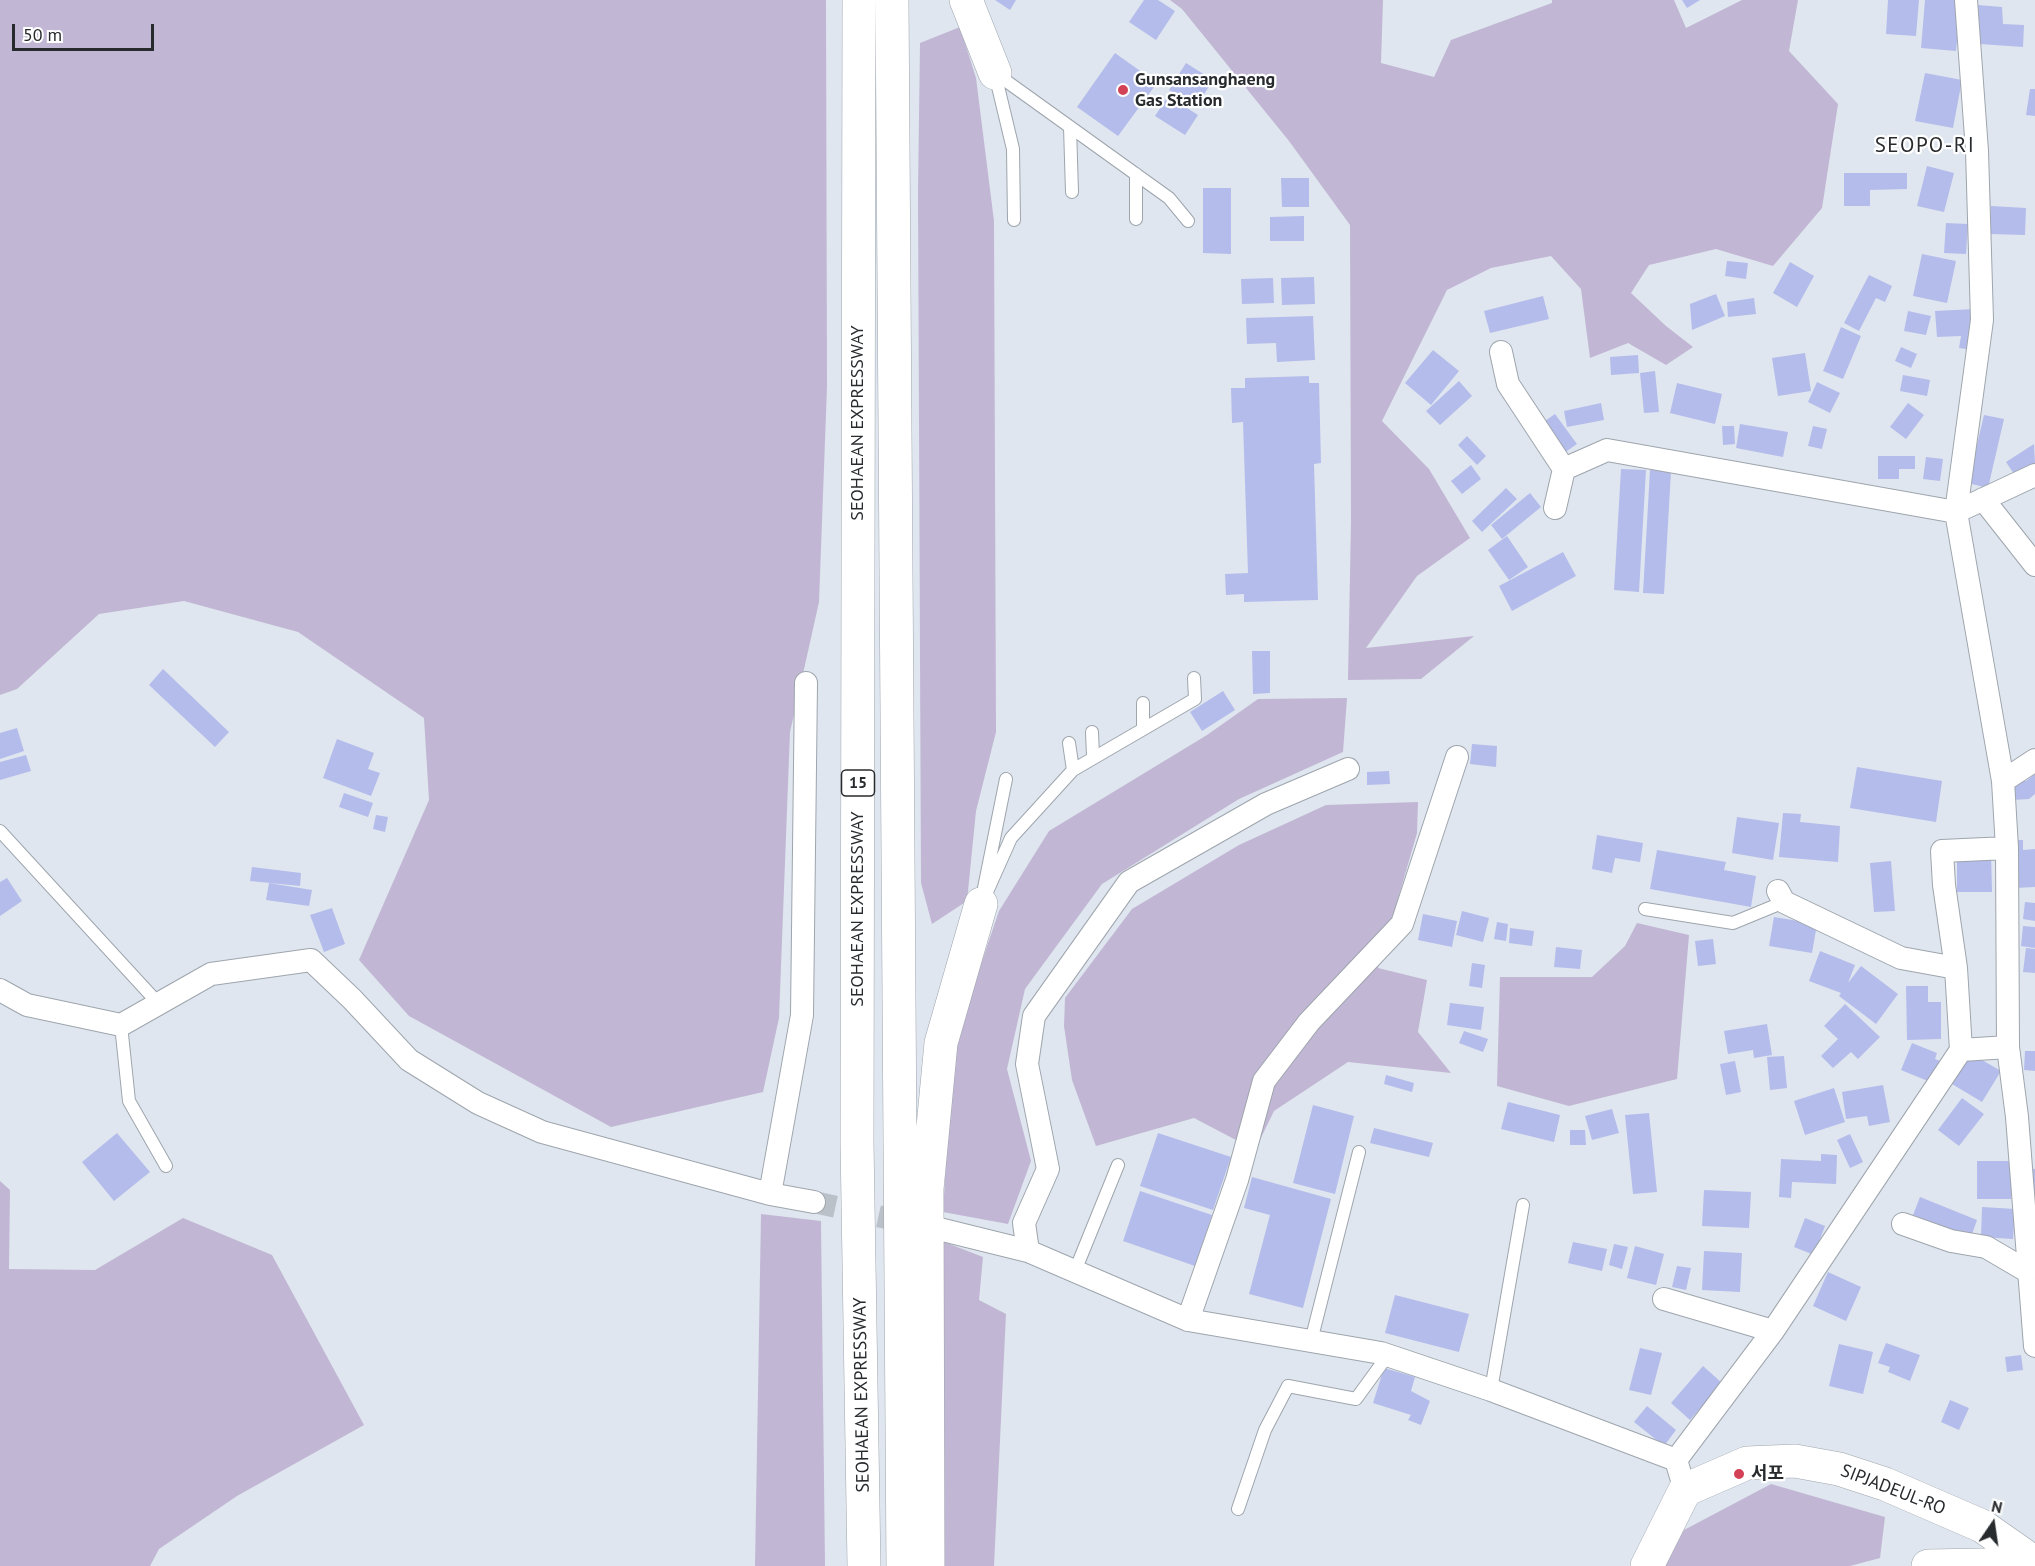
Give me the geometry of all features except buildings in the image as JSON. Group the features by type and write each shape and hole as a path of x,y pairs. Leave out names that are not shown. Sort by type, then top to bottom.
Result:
{"main road":[{"name":"SEOHAEAN EXPRESSWAY","path":"859,0 857,1142 864,1566"},
{"name":"SEOHAEAN EXPRESSWAY","path":"892,0 903,1566"},
{"path":"966,0 995,73"},
{"path":"928,1566 927,1189 941,1043 981,904"},
{"name":"SIPJADEUL-RO","path":"1681,1475 1747,1463 1795,1461 1839,1468 1885,1484 1982,1526 2035,1563"},
{"path":"1647,1566 1681,1475"},
{"name":"SIPJADEUL-RO","path":"1928,1566 2035,1563"}],"street":[{"path":"1966,0 1977,151 1982,320 1956,512 2003,781 2007,848 2008,1047 2017,1117 2027,1271 2035,1346"},
{"path":"1500,352 1508,384 1564,469 1555,508"},
{"path":"1564,469 1607,450 1956,512 2035,475"},
{"path":"1983,500 2035,566"},
{"path":"770,1194 802,1015 806,683"},
{"path":"1188,1320 1237,1180 1264,1081 1309,1022 1402,924 1457,757"},
{"path":"2003,781 2035,760"},
{"path":"1028,1251 1024,1223 1048,1168 1027,1064 1034,1016 1129,882 1266,804 1348,769"},
{"path":"939,1229 1028,1251 1188,1320 1388,1355 1491,1390 1681,1475 1773,1331 1961,1050 1956,968 1944,885 1942,851 2007,848"},
{"path":"1781,896 1901,958 1956,968"},
{"path":"0,990 27,1005 120,1025 211,974 311,960 352,999 409,1060 478,1103 542,1132 770,1194 814,1202"},
{"path":"1961,1050 2008,1047"},
{"path":"1903,1224 1951,1241 1986,1246 2027,1271"},
{"path":"1664,1299 1773,1331"}],"lane":[{"path":"995,73 1169,198 1188,221"},
{"path":"995,73 1013,149 1014,220"},
{"path":"1070,127 1072,192"},
{"path":"1136,174 1136,219"},
{"path":"981,904 1011,838 1073,770 1093,756 1195,699 1194,678"},
{"path":"1143,703 1143,728"},
{"path":"1092,732 1093,756"},
{"path":"1069,744 1073,770"},
{"path":"981,904 1006,779"},
{"path":"0,831 158,1003"},
{"path":"1646,909 1733,923 1781,896"},
{"path":"120,1025 129,1101 166,1166"},
{"path":"1311,1341 1359,1152"},
{"path":"1075,1271 1118,1165"},
{"path":"1491,1390 1523,1205"},
{"path":"1238,1509 1265,1430 1288,1386 1356,1399 1388,1355"}],"shaded area":[{"path":"0,0 826,0 827,387 819,602 790,732 779,1018 763,1092 611,1127 409,1016 359,960 429,800 424,718 298,632 184,601 99,614 17,689 0,695"},
{"path":"1170,0 1383,0 1381,63 1434,77 1451,40 1552,3 1552,0 1674,0 1686,28 1742,0 1798,0 1789,51 1838,104 1822,208 1773,266 1716,249 1649,265 1631,293 1666,326 1693,347 1666,365 1628,343 1590,358 1581,289 1551,256 1491,268 1447,290 1382,421 1429,469 1470,538 1417,576 1366,648 1474,636 1421,679 1348,680 1351,521 1350,225 1289,141 1182,9"},
{"path":"960,27 976,78 994,221 996,732 976,811 967,901 932,924 921,883 918,192 920,43"},
{"path":"1347,698 1343,752 1239,799 1102,884 1025,989 1007,1069 1031,1161 1008,1224 943,1212 953,1047 999,911 1049,831 1207,735 1258,699"},
{"path":"1418,802 1417,833 1378,968 1427,980 1418,1032 1451,1073 1348,1062 1274,1111 1255,1150 1194,1118 1096,1146 1072,1080 1064,1026 1065,998 1132,909 1239,845 1326,805"},
{"path":"1637,923 1689,935 1677,1079 1569,1106 1497,1086 1500,977 1592,977 1625,946"},
{"path":"0,1181 10,1190 9,1269 95,1270 183,1218 272,1255 364,1425 237,1496 159,1549 150,1566 0,1566"},
{"path":"761,1214 821,1221 825,1566 755,1566"},
{"path":"939,1240 983,1257 979,1300 1006,1314 994,1566 941,1566"},
{"path":"1771,1484 1885,1517 1880,1558 1850,1566 1665,1566 1684,1530"}],"tunnel":[{"path":"814,1202 914,1224"}],"place":[{"name":"Gunsansanghaeng Gas Station","path":"1123,90"},
{"name":"서포","path":"1739,1474"}],"district":[{"name":"SEOPO-RI","path":"1925,146"}]}
